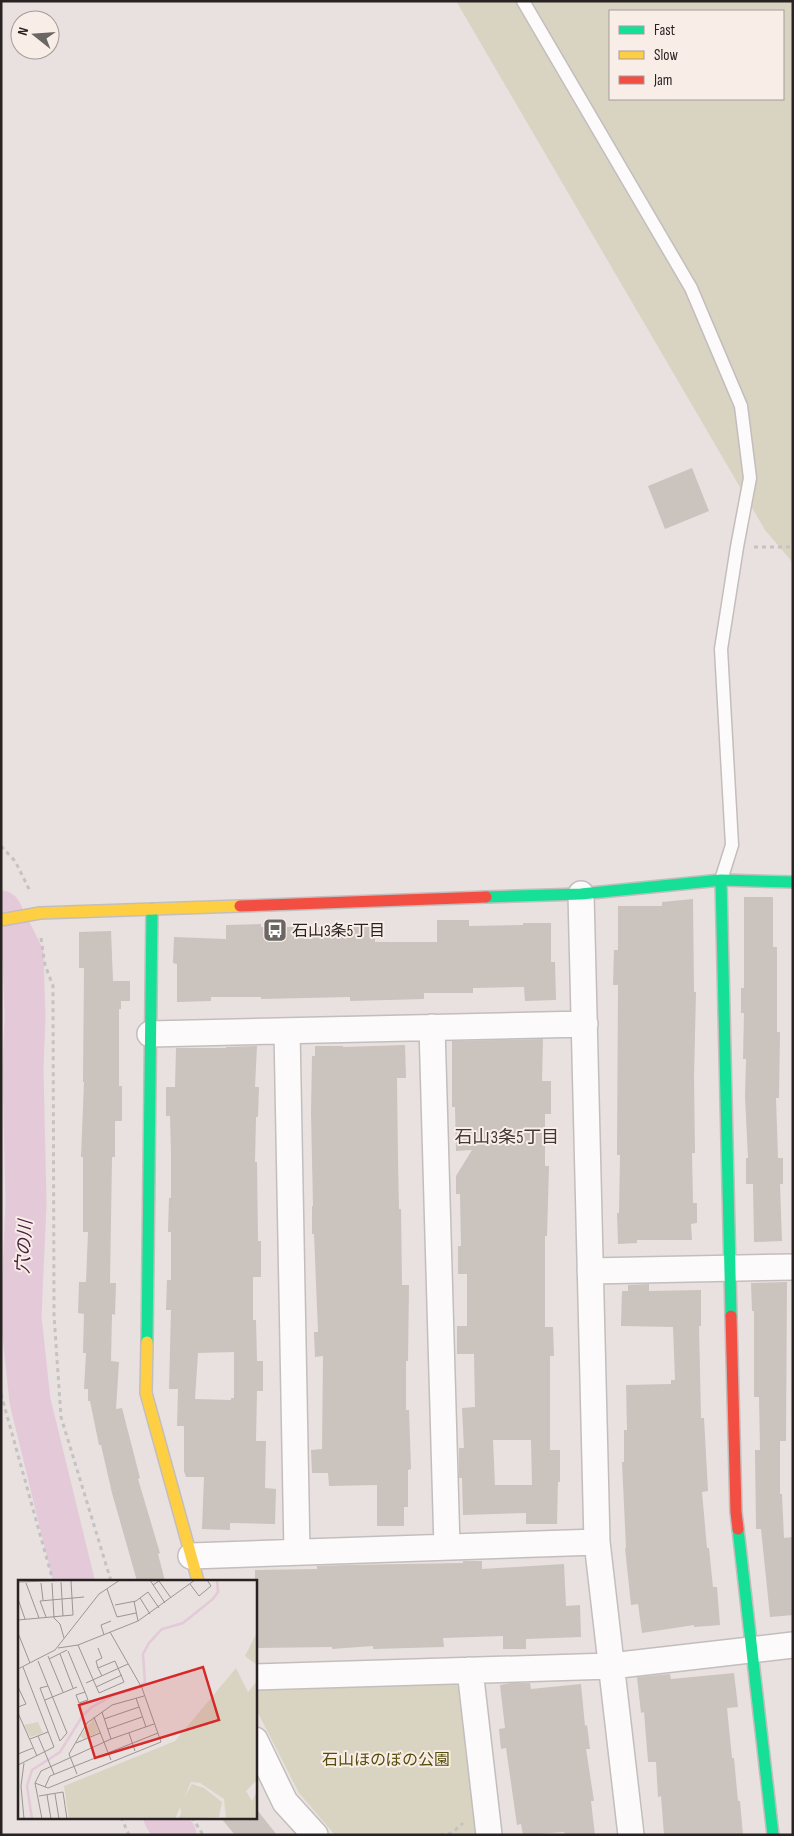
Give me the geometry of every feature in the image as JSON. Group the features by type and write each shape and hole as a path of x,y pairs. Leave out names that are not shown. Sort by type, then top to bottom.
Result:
{"street":[{"path":"721,880 736,1512 773,1835"},
{"path":"1,920 40,913 581,894 721,880 793,882"},
{"path":"581,894 597,1542 631,1835"},
{"path":"152,909 146,1393 198,1580"},
{"path":"150,1034 584,1024"},
{"path":"432,1027 447,1547"},
{"path":"287,1031 297,1552"},
{"path":"590,1271 793,1266"},
{"path":"191,1556 597,1542"},
{"path":"256,1677 611,1666 793,1645"},
{"path":"470,1670 489,1835"},
{"path":"256,1742 285,1802 315,1835"}],"lane":[{"path":"523,1 690,288 740,406 750,478 721,648 732,845 721,880"}],"path":[{"path":"737,548 793,547"},
{"path":"1,846 15,861 40,913 45,965 53,986 54,1315 61,1417 111,1580"},
{"path":"1,1394 53,1580"},
{"path":"121,1818 129,1835"},
{"path":"193,1818 203,1835"}],"green space":[{"path":"456,1 793,1 793,563 765,530"},
{"name":"石山ほのぼの公園","path":"456,1679 462,1688 479,1835 335,1835 299,1793 256,1709 256,1689"}],"building":[{"path":"692,468 709,511 665,529 648,486"},
{"path":"744,897 773,897 773,947 777,947 777,1032 780,1032 779,1098 776,1098 778,1158 783,1158 783,1184 780,1184 782,1241 754,1242 753,1184 746,1184 746,1158 748,1158 745,1097 746,1059 743,1059 744,1013 741,1013 741,988 744,988"},
{"path":"693,899 694,992 696,992 695,1153 692,1153 693,1203 697,1203 697,1223 691,1224 692,1240 637,1240 637,1243 618,1244 617,1213 619,1213 620,1155 617,1155 618,985 613,985 614,950 618,950 618,906 662,906 662,902"},
{"path":"437,920 469,920 469,926 551,923 551,962 555,962 556,1000 525,1001 524,987 473,988 473,993 424,993 424,999 350,1001 350,997 261,999 261,997 211,997 211,1001 177,1002 177,964 173,963 174,937 226,939 226,925 261,924 261,927 351,927 351,925 375,925 375,942 437,942"},
{"path":"111,931 113,981 130,981 130,1001 121,1001 121,1009 119,1009 119,1086 122,1086 122,1121 115,1121 115,1157 112,1157 110,1283 116,1283 115,1315 112,1314 111,1361 119,1362 116,1409 122,1408 140,1478 138,1479 160,1553 158,1554 165,1580 137,1580 112,1493 101,1445 99,1445 90,1401 88,1401 88,1389 84,1389 86,1353 83,1353 84,1314 78,1313 79,1282 86,1282 88,1232 83,1232 83,1157 81,1157 84,1082 84,968 79,968 79,932"},
{"path":"543,1039 542,1081 551,1081 551,1114 545,1114 545,1166 549,1166 547,1236 545,1236 545,1327 553,1327 554,1356 550,1356 550,1450 560,1450 557,1524 526,1524 526,1513 463,1515 462,1478 459,1478 459,1448 464,1448 462,1408 475,1407 474,1354 457,1354 457,1326 467,1326 467,1274 458,1274 458,1246 461,1246 460,1194 456,1194 456,1176 472,1150 456,1151 455,1107 452,1107 452,1041","holes":["493,1440 531,1440 532,1485 495,1485"]},
{"path":"405,1045 406,1078 397,1078 398,1159 402,1285 409,1285 406,1410 409,1410 411,1469 408,1470 408,1507 404,1507 404,1526 377,1526 377,1485 329,1486 328,1473 312,1473 311,1450 322,1449 323,1356 315,1357 314,1332 318,1332 314,1234 312,1234 312,1056 315,1056 315,1046"},
{"path":"257,1046 255,1087 259,1087 255,1162 257,1162 258,1241 261,1241 261,1277 253,1277 253,1320 256,1320 257,1361 263,1361 263,1391 257,1391 256,1441 266,1441 265,1488 276,1489 275,1524 230,1523 230,1530 202,1529 204,1477 186,1477 184,1471 184,1426 177,1426 178,1389 169,1389 171,1310 166,1310 167,1280 171,1280 171,1232 168,1232 169,1198 171,1198 171,1153 170,1116 166,1116 166,1087 175,1087 176,1048","holes":["234,1352 234,1398 231,1398 231,1400 195,1399 198,1353"]},
{"path":"787,1282 786,1441 780,1441 780,1494 782,1494 784,1538 793,1537 793,1615 770,1617 761,1529 756,1529 755,1450 760,1450 759,1397 754,1397 754,1311 752,1311 751,1283"},
{"path":"649,1284 649,1291 701,1290 701,1326 699,1326 701,1418 704,1418 708,1491 702,1492 707,1548 709,1548 713,1587 717,1587 720,1625 694,1627 694,1625 642,1633 638,1604 631,1605 625,1548 622,1462 624,1462 624,1430 627,1430 626,1385 671,1384 671,1380 675,1380 673,1327 621,1326 622,1291 628,1291 628,1285"},
{"path":"463,1561 482,1561 482,1569 564,1564 566,1606 580,1605 581,1637 526,1639 526,1649 503,1649 503,1636 443,1638 444,1647 373,1649 373,1646 332,1649 332,1647 256,1648 255,1570 317,1569 317,1566 345,1565 463,1563"},
{"path":"734,1673 738,1707 727,1708 743,1835 664,1835 661,1796 658,1797 656,1762 648,1762 644,1712 641,1713 637,1677 670,1674 671,1679"},
{"path":"530,1683 531,1689 581,1684 585,1726 587,1725 590,1749 586,1749 594,1801 591,1801 595,1835 565,1835 564,1832 523,1835 521,1824 517,1825 506,1748 501,1749 499,1729 505,1728 500,1685"},
{"path":"258,1811 277,1835 235,1835 221,1818 256,1818 256,1812"}],"waterway":[{"name":"穴の川","path":"1,911 23,955 26,1204 21,1317 30,1401 74,1580"},
{"name":"穴の川","path":"165,1818 176,1835"}],"traffic: fast":[{"path":"721,880 731,1316"},
{"path":"486,897 581,894 721,880 793,882"},
{"path":"147,1342 152,909"},
{"path":"738,1529 773,1835"}],"traffic: slow":[{"path":"1,920 40,913 240,906"},
{"path":"147,1342 146,1393 198,1580"}],"traffic: jam":[{"path":"240,906 486,897"},
{"path":"731,1316 738,1529"}],"place":[{"name":"石山3条5丁目","path":"275,930"}],"district":[{"name":"石山3条5丁目","path":"507,1137"}]}
